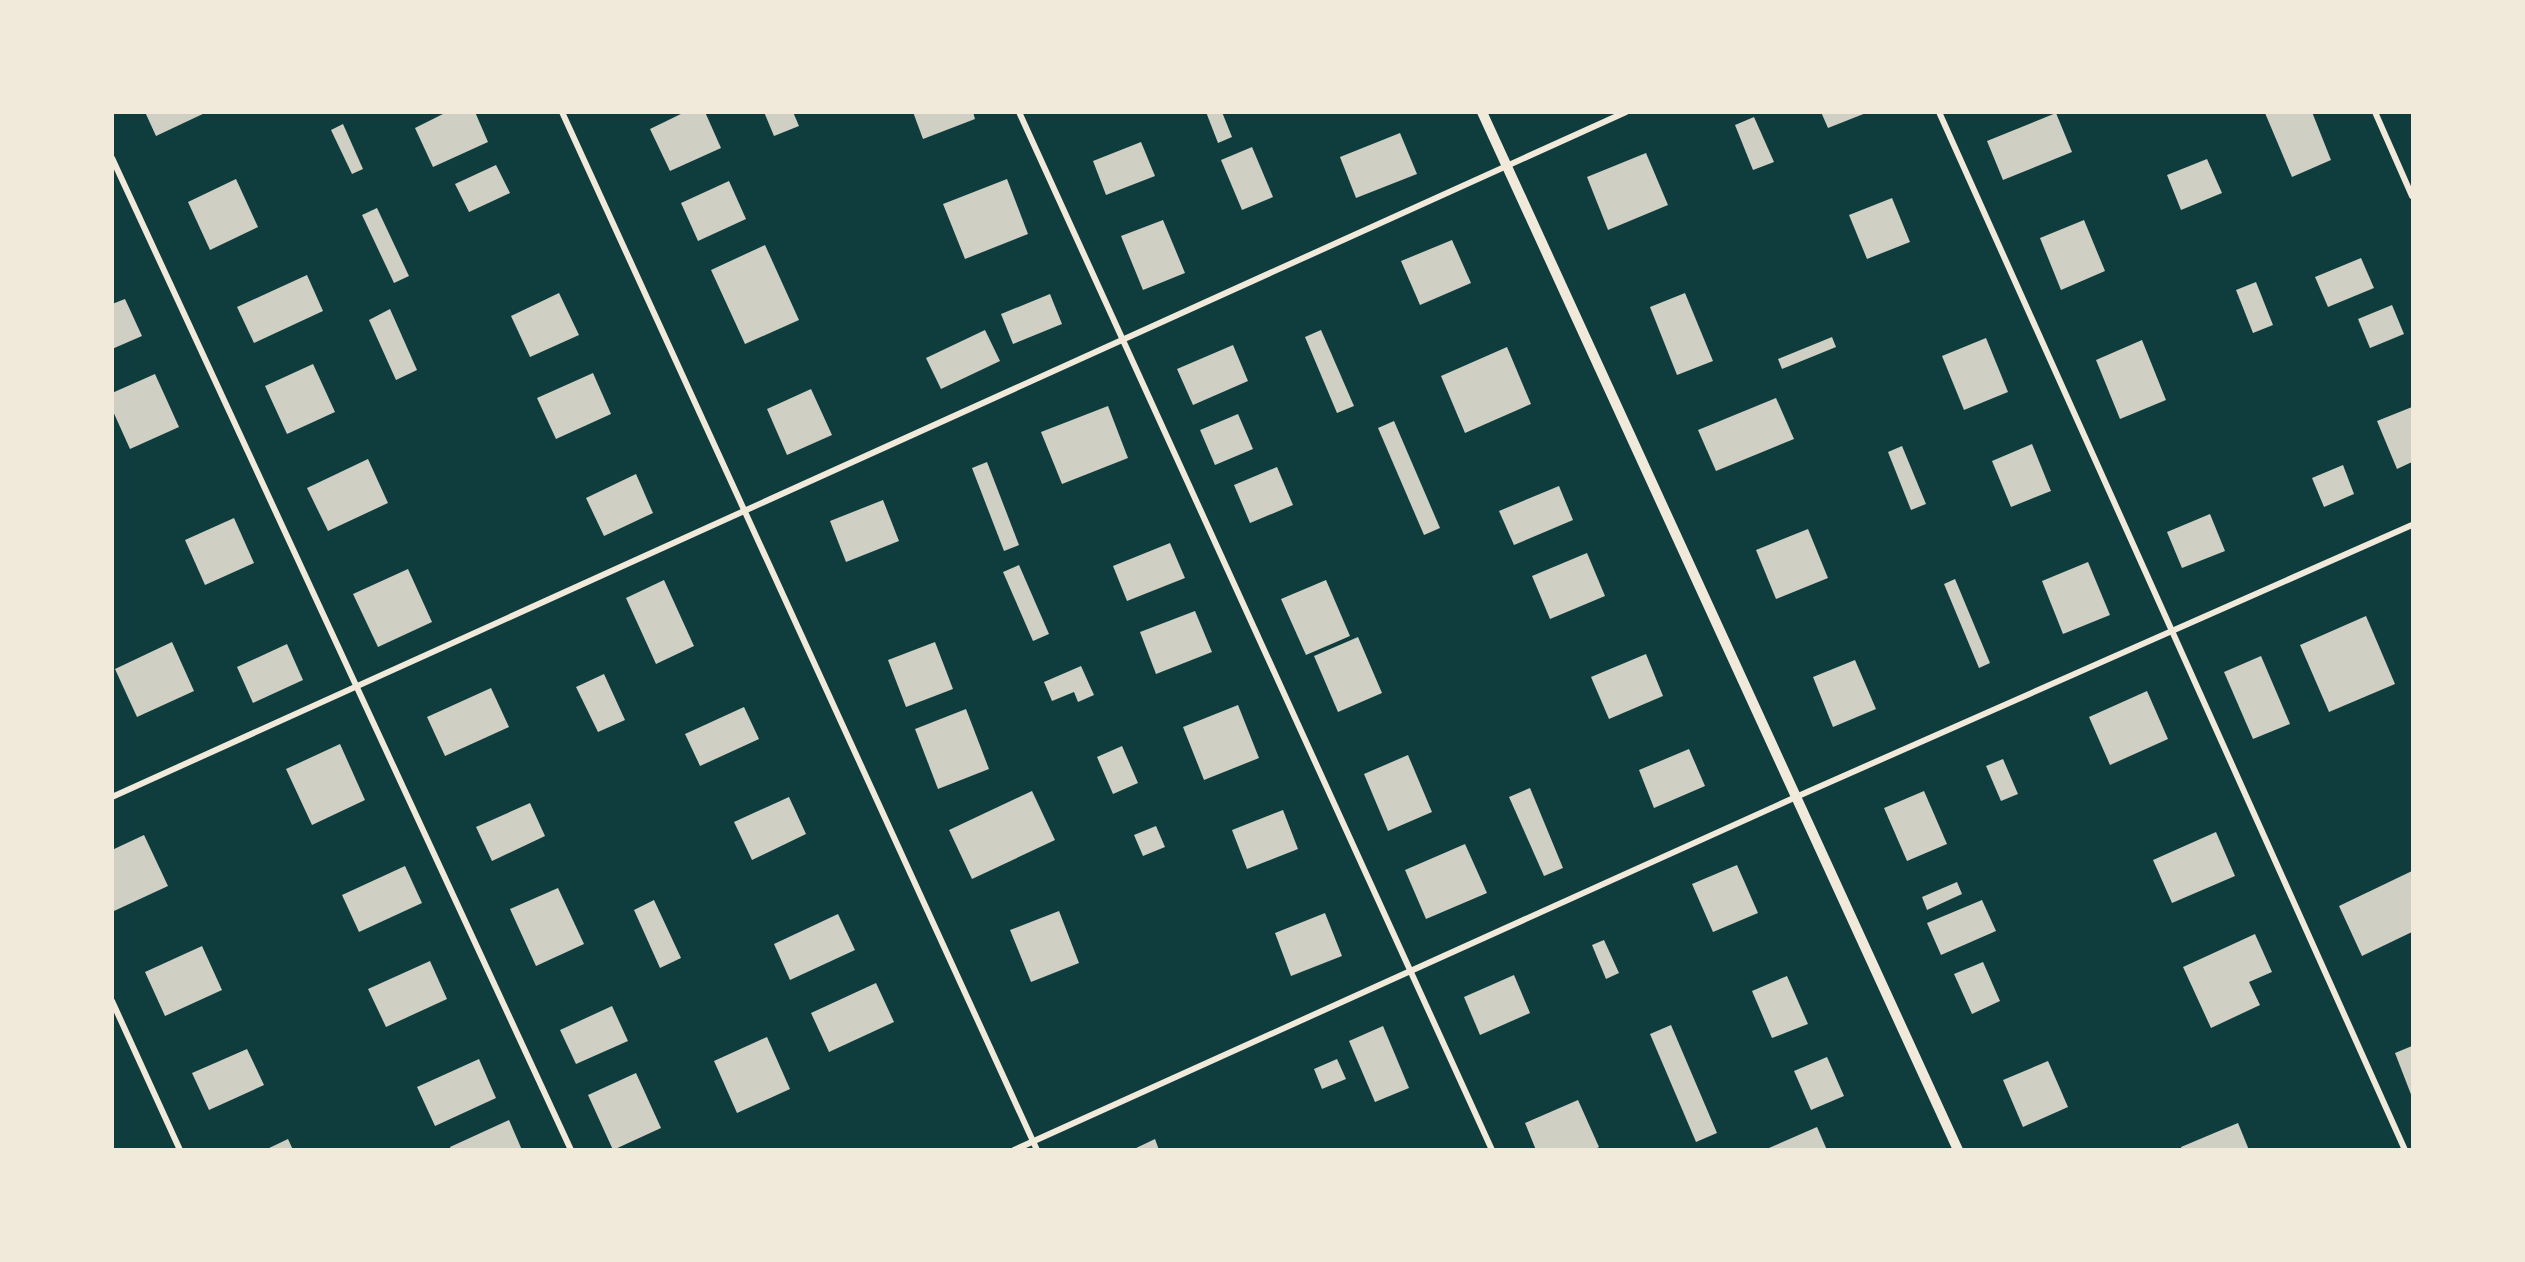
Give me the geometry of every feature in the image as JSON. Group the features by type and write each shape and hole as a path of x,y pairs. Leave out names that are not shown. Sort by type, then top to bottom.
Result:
{"street":[{"path":"562,112 1038,1149"},
{"path":"1019,112 1492,1149"},
{"path":"1482,112 1958,1149"},
{"path":"112,797 1626,112"},
{"path":"1939,112 2404,1149"},
{"path":"2374,112 2412,196"},
{"path":"112,158 572,1149"},
{"path":"1014,1149 1796,797 2412,525"},
{"path":"112,1001 180,1149"}],"building":[{"path":"145,112 207,112 156,136"},
{"path":"447,112 475,112 488,142 433,167 415,128"},
{"path":"685,112 705,112 721,148 670,171 650,129"},
{"path":"764,112 793,112 799,126 774,136"},
{"path":"913,112 973,112 975,119 923,139"},
{"path":"1206,112 1222,112 1232,137 1218,143"},
{"path":"1821,112 1865,112 1866,113 1828,128"},
{"path":"2312,112 2331,160 2292,177 2265,113"},
{"path":"2056,113 2072,152 2003,180 1987,141"},
{"path":"1754,117 1774,162 1753,170 1735,125"},
{"path":"343,124 363,169 352,174 331,130"},
{"path":"1400,133 1417,174 1356,198 1340,157"},
{"path":"1141,142 1155,176 1106,195 1093,161"},
{"path":"1252,147 1273,197 1242,210 1221,160"},
{"path":"1646,153 1668,205 1608,230 1587,177"},
{"path":"2207,159 2222,193 2181,210 2167,175"},
{"path":"496,165 510,193 469,212 455,184"},
{"path":"236,179 258,227 210,250 188,202"},
{"path":"1007,179 1028,234 965,259 943,204"},
{"path":"729,181 746,219 698,241 681,203"},
{"path":"1892,198 1910,242 1867,259 1849,215"},
{"path":"377,208 409,276 394,283 362,215"},
{"path":"1163,220 1185,273 1143,290 1121,236"},
{"path":"2084,220 2105,271 2061,290 2040,238"},
{"path":"1452,240 1471,283 1420,305 1401,261"},
{"path":"765,245 799,320 745,344 711,270"},
{"path":"2361,258 2374,288 2328,307 2315,277"},
{"path":"307,275 323,311 254,343 237,307"},
{"path":"2256,282 2273,325 2253,333 2236,290"},
{"path":"559,293 579,335 530,357 511,316"},
{"path":"1685,293 1713,361 1677,375 1650,307"},
{"path":"1050,294 1062,324 1013,344 1001,314"},
{"path":"125,299 142,336 112,349 112,304"},
{"path":"2392,305 2404,334 2370,348 2358,319"},
{"path":"390,309 417,370 396,380 369,320"},
{"path":"985,330 1000,361 941,389 926,358"},
{"path":"1321,330 1354,406 1337,413 1305,337"},
{"path":"1832,337 1836,347 1782,369 1778,359"},
{"path":"1986,338 2008,392 1964,410 1942,356"},
{"path":"2142,340 2166,400 2120,419 2096,360"},
{"path":"1233,345 1248,381 1193,405 1177,369"},
{"path":"1507,347 1531,404 1465,433 1441,376"},
{"path":"313,364 335,412 287,434 265,386"},
{"path":"593,373 611,414 556,439 537,398"},
{"path":"155,374 179,427 130,449 112,409 112,393"},
{"path":"811,389 832,435 787,455 767,409"},
{"path":"1776,398 1794,439 1716,471 1698,430"},
{"path":"1108,406 1128,458 1062,484 1041,432"},
{"path":"2412,407 2412,462 2397,469 2377,421"},
{"path":"1238,414 1253,449 1215,465 1200,430"},
{"path":"1394,421 1440,528 1424,535 1378,428"},
{"path":"2032,444 2051,491 2011,507 1992,461"},
{"path":"1902,446 1926,504 1911,510 1888,452"},
{"path":"368,459 388,503 328,531 307,488"},
{"path":"987,462 1019,545 1004,551 972,468"},
{"path":"2343,465 2354,494 2324,507 2312,478"},
{"path":"1277,467 1293,505 1250,523 1234,485"},
{"path":"636,474 653,513 604,536 586,498"},
{"path":"1559,486 1573,520 1514,545 1499,511"},
{"path":"883,500 899,541 846,562 830,521"},
{"path":"2210,514 2225,551 2182,568 2167,532"},
{"path":"234,518 254,563 205,585 185,540"},
{"path":"1808,529 1828,578 1776,599 1756,550"},
{"path":"1170,543 1185,578 1127,601 1113,566"},
{"path":"1587,553 1605,596 1550,619 1532,576"},
{"path":"2088,562 2110,615 2063,634 2042,581"},
{"path":"1019,565 1049,634 1033,641 1003,572"},
{"path":"408,569 432,622 378,647 353,594"},
{"path":"1955,579 1990,663 1979,668 1944,584"},
{"path":"664,580 694,646 656,664 626,598"},
{"path":"1326,580 1350,636 1306,655 1281,599"},
{"path":"1195,611 1212,652 1156,674 1140,632"},
{"path":"2366,616 2395,684 2329,712 2300,645"},
{"path":"1358,637 1382,693 1338,712 1314,656"},
{"path":"172,642 194,691 137,717 115,669"},
{"path":"935,642 953,689 906,707 888,660"},
{"path":"287,644 303,680 253,703 237,667"},
{"path":"1646,654 1663,696 1609,719 1591,677"},
{"path":"2261,656 2290,724 2253,739 2224,672"},
{"path":"1855,660 1876,709 1833,727 1813,677"},
{"path":"1081,666 1094,695 1078,702 1074,692 1052,701 1044,682"},
{"path":"604,674 625,720 598,732 576,687"},
{"path":"491,688 509,727 445,756 427,717"},
{"path":"2147,691 2168,739 2110,765 2089,717"},
{"path":"1238,705 1259,758 1204,780 1183,727"},
{"path":"744,707 759,739 700,766 685,734"},
{"path":"966,709 989,769 938,789 915,729"},
{"path":"340,744 365,800 312,825 286,769"},
{"path":"1122,746 1138,783 1113,794 1097,757"},
{"path":"1689,749 1705,786 1654,808 1639,770"},
{"path":"1408,755 1432,812 1388,831 1364,774"},
{"path":"2003,759 2018,794 2001,801 1986,766"},
{"path":"1530,788 1563,868 1544,876 1509,797"},
{"path":"1032,791 1055,840 972,879 949,830"},
{"path":"1924,791 1947,844 1907,861 1884,808"},
{"path":"789,797 806,834 752,860 734,822"},
{"path":"530,803 545,836 492,861 476,827"},
{"path":"1283,810 1298,849 1247,869 1232,830"},
{"path":"1156,826 1165,847 1143,856 1134,835"},
{"path":"2216,832 2235,876 2172,903 2153,860"},
{"path":"144,835 168,886 114,911 112,850"},
{"path":"1465,844 1487,893 1426,919 1405,870"},
{"path":"1737,865 1758,913 1713,932 1692,884"},
{"path":"405,866 422,903 359,932 342,895"},
{"path":"2412,871 2412,932 2362,956 2339,906"},
{"path":"1957,882 1962,894 1927,910 1922,897"},
{"path":"558,888 584,944 536,966 510,909"},
{"path":"654,900 681,958 660,968 634,910"},
{"path":"1982,900 1996,931 1941,955 1927,923"},
{"path":"1059,911 1079,963 1031,982 1010,930"},
{"path":"1325,913 1342,956 1291,976 1275,933"},
{"path":"838,914 855,950 790,980 774,944"},
{"path":"2255,934 2272,972 2249,982 2260,1005 2211,1028 2183,967"},
{"path":"1604,940 1619,973 1606,979 1592,945"},
{"path":"202,946 222,990 165,1016 145,972"},
{"path":"430,961 447,999 386,1027 368,989"},
{"path":"1983,962 2000,1001 1972,1014 1954,974"},
{"path":"1514,975 1530,1013 1480,1035 1464,997"},
{"path":"1787,976 1808,1024 1772,1038 1752,991"},
{"path":"876,983 894,1022 829,1052 811,1013"},
{"path":"612,1006 628,1041 576,1064 560,1030"},
{"path":"1671,1025 1717,1133 1696,1142 1650,1034"},
{"path":"1383,1026 1409,1088 1375,1102 1349,1041"},
{"path":"767,1037 790,1089 737,1113 714,1061"},
{"path":"2412,1046 2412,1097 2395,1053"},
{"path":"247,1049 264,1085 209,1110 192,1073"},
{"path":"1827,1057 1844,1096 1811,1110 1794,1071"},
{"path":"479,1059 496,1098 435,1126 417,1087"},
{"path":"1337,1059 1346,1079 1322,1089 1314,1069"},
{"path":"2048,1061 2068,1107 2023,1127 2003,1080"},
{"path":"636,1073 661,1128 613,1150 588,1095"},
{"path":"1578,1100 1599,1147 1594,1150 1536,1150 1525,1123"},
{"path":"509,1120 522,1150 451,1150 450,1147"},
{"path":"2238,1123 2249,1150 2182,1150 2181,1147"},
{"path":"1817,1127 1827,1150 1770,1150 1769,1148"},
{"path":"288,1139 293,1150 265,1150"},
{"path":"1155,1139 1159,1150 1132,1150"}]}
